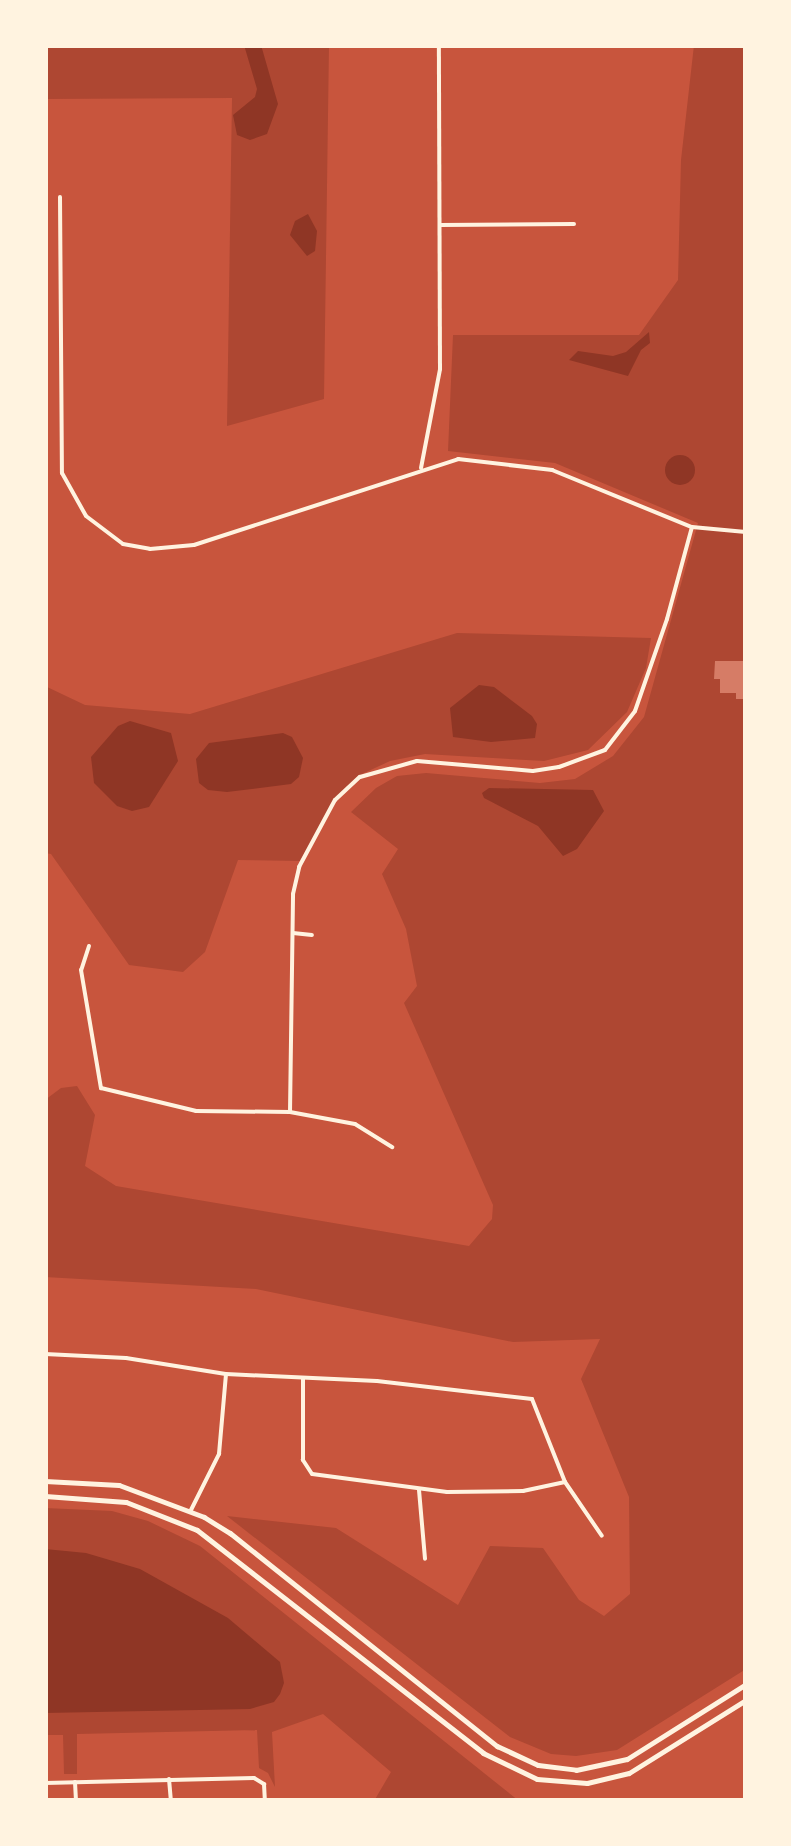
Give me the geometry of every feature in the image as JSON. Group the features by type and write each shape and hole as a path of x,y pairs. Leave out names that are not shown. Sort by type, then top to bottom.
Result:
{"street":[{"path":"421,468 440,369 439,45"},
{"path":"60,198 62,473 71,495 101,529 123,544 174,549 458,459 552,470 692,526 746,532"},
{"path":"440,225 574,224"},
{"path":"290,1112 298,868 335,800 360,777 417,760 532,771 559,767 605,750 634,711 667,619 692,526"},
{"path":"293,933 312,935"},
{"path":"89,946 81,970 101,1088 196,1112 290,1112 355,1124 392,1146"},
{"path":"45,1354 126,1358 226,1374 389,1382 532,1399 538,1404 565,1482 602,1536"},
{"path":"184,1523 220,1454 226,1374"},
{"path":"303,1378 305,1469 314,1474 419,1490 515,1491 565,1482"},
{"path":"45,1481 119,1486 191,1510 230,1533 497,1746 538,1766 576,1770 627,1759 746,1684"},
{"path":"419,1490 425,1558"},
{"path":"45,1496 126,1502 184,1523 215,1541 483,1753 537,1779 587,1783 629,1774 746,1700"},
{"path":"45,1783 254,1778 264,1784 265,1801"},
{"path":"169,1779 171,1801"},
{"path":"75,1782 76,1801"}],"shaded area":[{"path":"45,45 329,45 324,399 227,426 232,98 45,99"},
{"path":"244,45 261,45 278,104 267,134 250,140 237,135 233,115 255,97 257,89"},
{"path":"694,45 746,45 746,1669 617,1750 576,1756 551,1754 510,1737 227,1516 336,1528 458,1605 490,1546 543,1548 579,1600 604,1616 630,1594 629,1497 581,1379 600,1339 513,1342 256,1289 45,1277 45,1100 61,1088 77,1086 95,1115 85,1166 116,1186 469,1246 492,1219 493,1205 404,1003 417,986 406,929 382,874 398,849 351,812 376,788 397,776 426,773 540,783 575,779 613,756 644,717 698,523 555,463 448,451 453,335 639,335 678,280 681,160"},
{"path":"308,214 317,231 315,251 307,256 290,235 295,221"},
{"path":"649,332 650,343 641,350 628,376 569,360 578,351 613,356 626,352"},
{"path":"680,455 691,459 695,470 691,481 680,485 669,481 665,470 669,459"},
{"path":"457,633 651,638 646,668 627,712 588,750 544,761 425,754 390,761 362,774 334,802 300,861 238,860 205,952 183,972 129,965 51,854 45,853 45,686 85,705 190,714"},
{"path":"479,685 494,687 532,716 537,724 535,738 491,742 453,737 450,708"},
{"path":"130,721 171,733 178,761 149,807 132,811 117,806 94,783 91,757 118,726"},
{"path":"283,733 292,737 303,758 299,777 291,784 227,792 208,790 199,783 196,759 209,743"},
{"path":"489,788 593,790 604,811 577,849 563,856 538,826 484,798 482,793"},
{"path":"45,1508 112,1511 148,1521 200,1546 519,1801 374,1801 391,1772 323,1714 272,1732 275,1787 268,1773 259,1768 257,1730 77,1734 77,1774 64,1774 63,1735 45,1735"},
{"path":"45,1549 86,1553 140,1569 228,1618 280,1662 284,1683 280,1694 274,1702 250,1709 45,1713"}],"building":[{"path":"715,661 746,661 746,699 736,699 736,693 720,693 720,679 714,679"}]}
